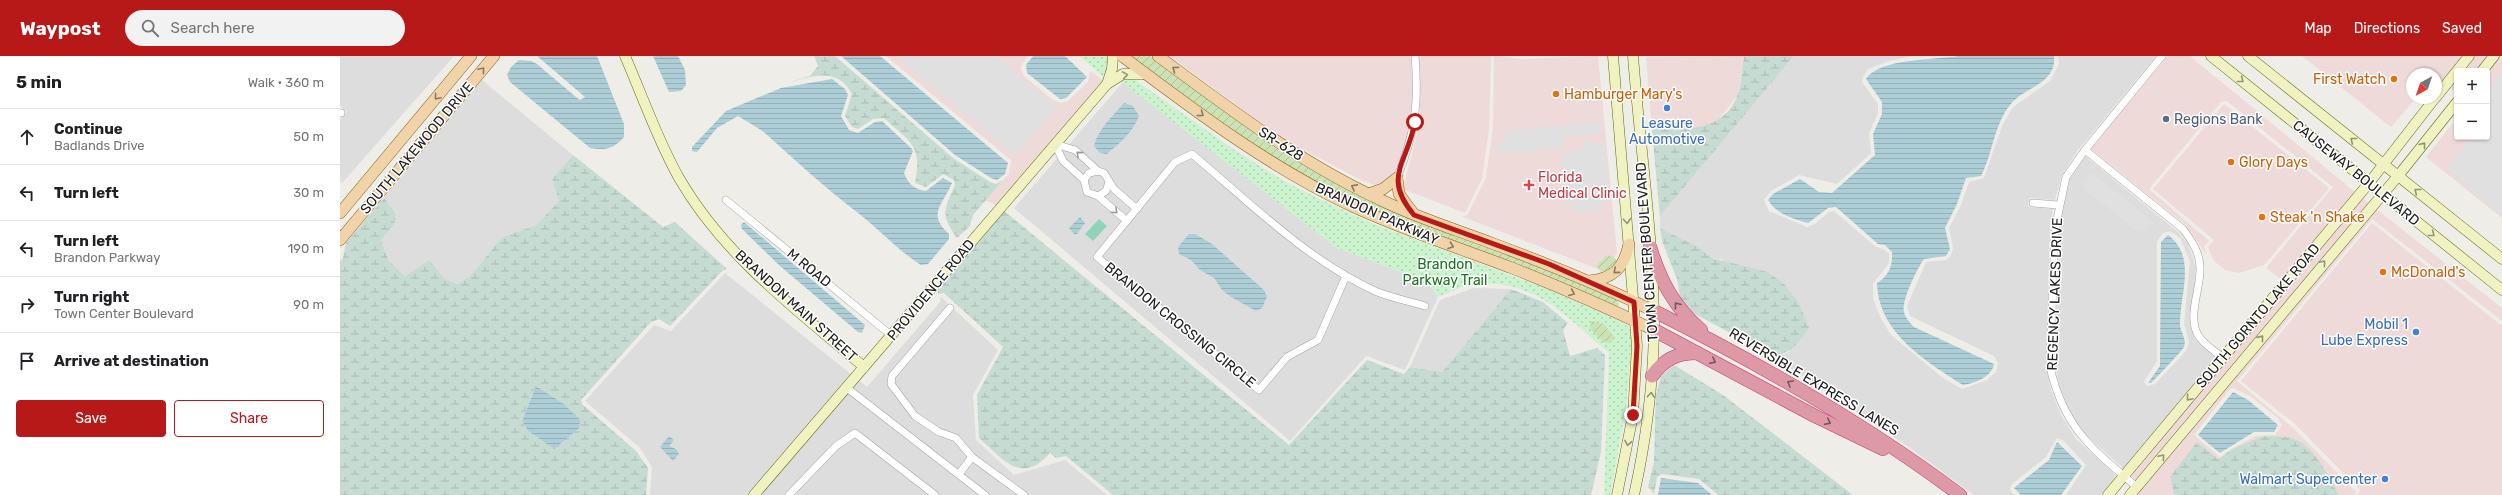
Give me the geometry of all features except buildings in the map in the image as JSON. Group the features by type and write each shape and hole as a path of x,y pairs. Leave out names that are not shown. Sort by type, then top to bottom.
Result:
{"highway":[{"path":"1650,246 1661,279 1672,299 1686,316 1715,342"},
{"name":"REVERSIBLE EXPRESS LANES","path":"1654,311 1715,342 1830,407 1956,492"},
{"name":"REVERSIBLE EXPRESS LANES","path":"1654,330 1809,413 1871,443 1956,492"},
{"path":"1652,376 1664,361 1672,357 1698,353"}],"main road":[{"name":"SOUTH LAKEWOOD DRIVE","path":"340,240 494,56"},
{"name":"BRANDON PARKWAY","path":"1122,56 1266,159 1351,205 1408,230 1514,269 1654,330"},
{"name":"SR-628","path":"1158,56 1268,136 1312,164 1369,194 1414,215"},
{"name":"SOUTH LAKEWOOD DRIVE","path":"340,213 467,58"},
{"path":"1369,194 1383,189 1397,178 1401,198 1414,215"},
{"name":"BRANDON PARKWAY","path":"1414,215 1588,281 1654,311"},
{"path":"1588,281 1606,278 1619,270 1625,260 1630,244"}],"street":[{"name":"BRANDON MAIN STREET","path":"626,56 666,154 692,198 713,228 759,277 864,367"},
{"name":"PROVIDENCE ROAD","path":"1107,84 1112,69 1113,56"},
{"path":"1397,178 1409,146 1415,122 1418,90 1415,56"},
{"name":"TOWN CENTER BOULEVARD","path":"1613,56 1630,244 1637,346 1633,415 1617,495"},
{"name":"TOWN CENTER BOULEVARD","path":"1633,56 1650,246 1654,311 1652,376 1647,426 1634,495"},
{"name":"REGENCY LAKES DRIVE","path":"2137,487 2080,436 2065,413 2055,389 2050,367 2055,229 2058,205 2066,177 2085,150 2162,56"},
{"name":"CAUSEWAY BOULEVARD","path":"2211,56 2502,290"},
{"name":"CAUSEWAY BOULEVARD","path":"2248,56 2502,259"},
{"name":"SOUTH GORNTO LAKE ROAD","path":"2442,90 2469,56"},
{"path":"2484,68 2494,56"},
{"name":"PROVIDENCE ROAD","path":"754,495 1107,84 1123,74 1146,74"},
{"name":"SOUTH GORNTO LAKE ROAD","path":"2108,495 2369,183 2431,104"},
{"name":"SOUTH GORNTO LAKE ROAD","path":"2130,495 2398,176 2455,104"},
{"path":"1055,144 1074,150 1098,171 1104,173 1109,182 1137,209"},
{"path":"1055,144 1063,161 1084,180 1087,192 1098,196 1127,221"},
{"path":"2085,150 2183,229 2192,241 2198,254 2200,268 2194,324 2203,341 2223,358"},
{"name":"BRANDON CROSSING CIRCLE","path":"1346,276 1318,340 1287,357 1259,390 1097,257 1175,162 1192,154 1309,253 1346,276 1377,291 1425,306"},
{"path":"1084,180 1089,172 1098,171"},
{"path":"1098,196 1106,191 1109,182"},
{"name":"M ROAD","path":"726,200 892,336"},
{"path":"2033,203 2058,205"},
{"path":"950,308 892,376 891,384 915,416 940,432 956,438 972,456 1024,495"},
{"path":"847,388 985,495"},
{"path":"790,495 836,446 855,433 934,495"},
{"path":"959,474 972,456"}],"shaded area":[{"path":"340,56 454,56 342,183 340,181 340,119 347,112 340,106"},
{"path":"886,56 1028,56 1022,64 1021,69 1024,76 1053,100 1061,103 1068,101 1088,82 1090,71 1104,81 997,206 985,200 1009,174 1011,160"},
{"path":"896,56 995,56 1056,107 1015,156"},
{"path":"1170,56 1411,56 1413,90 1412,112 1405,145 1394,174 1379,187 1361,180 1300,148 1258,121"},
{"path":"1418,56 1491,56 1489,129 1482,178 1465,213 1403,189 1420,122"},
{"path":"1494,56 1522,59 1598,56 1617,253 1603,271 1463,217 1468,214 1486,178 1493,128"},
{"path":"1744,56 1738,94 1718,121 1698,128 1652,128 1646,57"},
{"path":"1794,56 1913,56 1889,61 1868,69 1863,77 1862,82 1878,104 1878,113 1869,133 1871,153 1837,184 1799,175 1771,191 1764,200 1769,211 1807,227 1815,224 1829,212 1834,211 1876,247 1883,249 1889,254 1889,263 1873,284 1873,298 1880,317 1891,335 1943,378 1962,389 1987,380 1996,372 1998,363 1994,356 1910,316 1907,306 1926,262 1946,260 1950,257 1953,248 1949,228 1961,205 1969,182 1984,178 2002,126 2013,107 2050,81 2059,64 2058,56 2156,56 2078,150 2062,175 2055,200 2030,198 2028,207 2053,209 2050,230 2046,367 2051,390 2061,415 2076,439 2118,477 2102,495 2066,495 2086,465 2064,441 2057,438 2046,457 2011,485 2010,490 2015,495 1974,495 1910,448 1774,357 1790,352 1722,259 1712,258 1698,247 1660,228 1660,216"},
{"path":"2168,56 2190,56 2355,192 2282,280 2266,268 2333,187 2227,101 2221,102 2149,189 2209,241 2204,246 2207,255 2186,225 2091,149"},
{"path":"2302,56 2502,56 2502,132 2490,122 2490,68 2454,68 2454,92 2442,82 2442,68 2406,68 2406,104 2411,104 2391,127"},
{"path":"2502,72 2502,217 2446,170 2470,140 2490,140 2490,86"},
{"path":"482,80 573,155 552,179 559,201 536,225 502,237 471,275 458,284 446,280 429,260 405,276 389,261 381,240 394,225 396,214 384,198"},
{"path":"1123,82 1337,248 1426,281 1438,297 1405,370 1366,356 1290,441 1014,208"},
{"path":"2224,104 2329,188 2264,265 2239,273 2225,270 2214,261 2208,247 2214,240 2153,189"},
{"path":"1601,122 1601,134 1564,137 1564,148 1499,154 1499,142 1505,141 1505,131"},
{"path":"2454,122 2454,140 2490,140 2490,137 2502,137 2502,218 2426,157"},
{"path":"1594,141 1594,144 1605,143 1610,202 1603,202 1604,209 1573,212 1573,205 1566,206 1562,153 1583,149 1583,142"},
{"path":"2085,156 2179,233 2188,244 2196,268 2190,326 2195,339 2216,359 2124,469 2084,433 2069,410 2060,387 2055,366 2059,229 2062,206 2070,179","holes":["2170,231 2180,238 2190,261 2184,324 2189,342 2186,351 2155,384 2147,386 2144,382 2157,361 2157,242 2163,233"]},
{"path":"2090,174 2094,174 2155,223 2141,231 2134,229 2084,189 2082,183"},
{"path":"2362,198 2369,203 2137,480 2132,476"},
{"path":"2375,208 2502,308 2502,321 2372,219 2237,381 2292,427 2356,492 2354,495 2339,495 2323,467 2304,445 2244,444 2232,449 2255,436 2275,435 2282,425 2278,418 2250,396 2233,388 2230,389 2194,435 2220,457 2170,477 2174,495 2136,495"},
{"path":"2372,223 2502,326 2502,495 2358,495 2360,490 2295,424 2241,381"},
{"path":"725,273 867,387 940,302 941,297 998,350 973,395 976,440 1014,475 1065,460 1107,495 650,495 652,467 640,448 585,401 654,325 671,331"},
{"path":"1474,288 1511,289 1442,372 1410,367 1440,300"}],"green space":[{"path":"814,56 835,56 953,158 990,182 996,184 1003,180 973,215 970,226 957,238 946,217 946,206 955,185 954,180 943,174 926,187 915,183 917,160 912,145 884,118 873,119 858,129 852,127 845,116 852,94 846,85 839,79 831,76 813,76 784,84 810,76 818,66"},
{"path":"1079,56 1108,56 1108,68 1104,77"},
{"path":"1130,56 1150,56 1247,128 1306,166 1617,299 1619,305 1617,307 1423,233 1347,199 1288,166 1219,121"},
{"path":"1744,56 1794,56 1660,216 1660,219 1652,128 1678,129 1703,126 1714,122 1724,115 1732,106 1738,93"},
{"name":"Brandon Parkway Trail","path":"1131,77 1233,149 1284,181 1371,223 1545,288 1620,321 1629,327 1632,335 1626,407 1610,495 1604,495 1609,353 1564,314 1533,294 1516,288 1497,284 1475,284 1461,287 1438,297 1426,281 1337,248 1119,80"},
{"path":"573,155 663,227 675,222 727,269 723,270 670,326 659,319 651,322 581,400 582,404 636,451 648,468 646,495 340,495 340,261 343,258 346,243 384,198 396,214 394,225 381,240 389,261 405,276 429,260 446,280 458,284 471,275 502,237 536,225 559,201 552,179","holes":["536,386 564,404 554,449 528,431 522,421"]},
{"path":"1004,211 1289,445 1367,360 1404,374 1410,367 1442,372 1511,289 1543,302 1568,323 1563,330 1570,356 1597,348 1605,355 1601,452 1591,495 1113,495 1066,456 1056,458 1050,453 1040,463 1030,468 1013,466 1004,461 979,438 977,395 1003,347 944,293 939,294 936,291"},
{"path":"1099,219 1107,226 1093,241 1085,234"},
{"path":"1660,228 1698,247 1712,258 1768,272 1784,284 1799,303 1809,328 1802,338 1791,349 1774,357 1688,310 1681,303 1677,279 1662,241"},
{"path":"1606,256 1613,256 1618,262 1612,268 1602,273 1596,266"},
{"path":"1592,321 1604,324 1614,337 1611,343 1604,342 1596,335 1590,327"},
{"path":"1674,365 1723,395 1853,495 1718,495 1699,479 1662,474 1657,477 1654,494 1648,487 1654,462 1656,395 1661,376"},
{"path":"2263,436 2288,437 2297,440 2305,446 2319,461 2339,495 2174,495 2170,477 2197,442 2218,459 2232,449"}],"water":[{"path":"537,56 597,56 624,124 624,137 621,141 605,149 590,148 510,82 507,75 511,67 519,60 531,61 537,64 580,100 585,97"},
{"path":"653,56 678,56 685,70 686,85 681,91 669,92"},
{"path":"841,56 880,56 1008,163 1005,174 997,180 991,178 955,155"},
{"path":"1033,56 1065,56 1087,77 1066,98 1060,99 1027,73 1026,65"},
{"path":"1959,56 2054,56 2054,65 2050,73 2045,79 2016,99 2010,105 2000,121 1981,176 1966,178 1957,204 1945,228 1950,249 1946,256 1924,259 1918,268 1905,300 1905,314 1914,327 1994,364 1993,369 1982,379 1963,385 1919,355 1895,330 1886,316 1879,300 1877,283 1885,277 1891,266 1892,252 1885,245 1878,244 1836,207 1828,208 1808,223 1791,218 1780,212 1771,205 1768,200 1773,194 1800,179 1819,192 1832,193 1875,155 1873,134 1882,114 1882,102 1866,79 1873,72 1883,67 1908,61"},
{"path":"832,79 845,89 848,95 841,116 849,130 858,133 875,122 882,121 911,148 913,151 904,173 912,186 926,191 943,178 952,183 938,210 939,221 942,227 949,234 949,239 928,264 921,265 903,252 766,134 738,116 717,128 697,152 692,151 692,147 726,111 781,88"},
{"path":"1124,103 1133,106 1139,116 1126,137 1107,154 1100,153 1094,146 1096,140 1106,123"},
{"path":"1080,217 1085,223 1077,234 1074,234 1069,228"},
{"path":"744,222 865,325 862,333 858,332 780,266 742,229 741,225"},
{"path":"1189,234 1195,234 1212,244 1264,290 1267,297 1262,308 1256,311 1231,297 1222,290 1214,278 1200,270 1191,260 1179,254 1178,247"},
{"path":"2168,235 2177,244 2185,265 2180,324 2185,344 2182,350 2151,383 2148,383 2160,366 2161,242"},
{"path":"536,386 564,404 580,420 579,428 554,449 528,431 522,421"},
{"path":"2233,392 2248,400 2278,425 2274,432 2254,432 2220,453 2198,435"},
{"path":"669,436 674,440 669,446 676,449 679,454 673,461 660,447"},
{"path":"2057,442 2082,466 2061,495 2021,495 2014,488 2049,460"},
{"path":"1661,478 1698,483 1712,495 1658,495"}],"place":[{"name":"First Watch","path":"2394,79"},
{"name":"Hamburger Mary's","path":"1556,94"},
{"name":"Leasure Automotive","path":"1667,108"},
{"name":"Regions Bank","path":"2166,119"},
{"name":"Glory Days","path":"2231,162"},
{"name":"Florida Medical Clinic","path":"1529,185"},
{"name":"Steak 'n Shake","path":"2262,217"},
{"name":"McDonald's","path":"2383,272"},
{"name":"Mobil 1 Lube Express","path":"2416,332"},
{"name":"Walmart Supercenter","path":"2385,479"}],"route":[{"path":"1415,122 1413,135 1397,178 1399,194 1414,215 1549,264 1634,302 1637,346 1633,415"}]}
